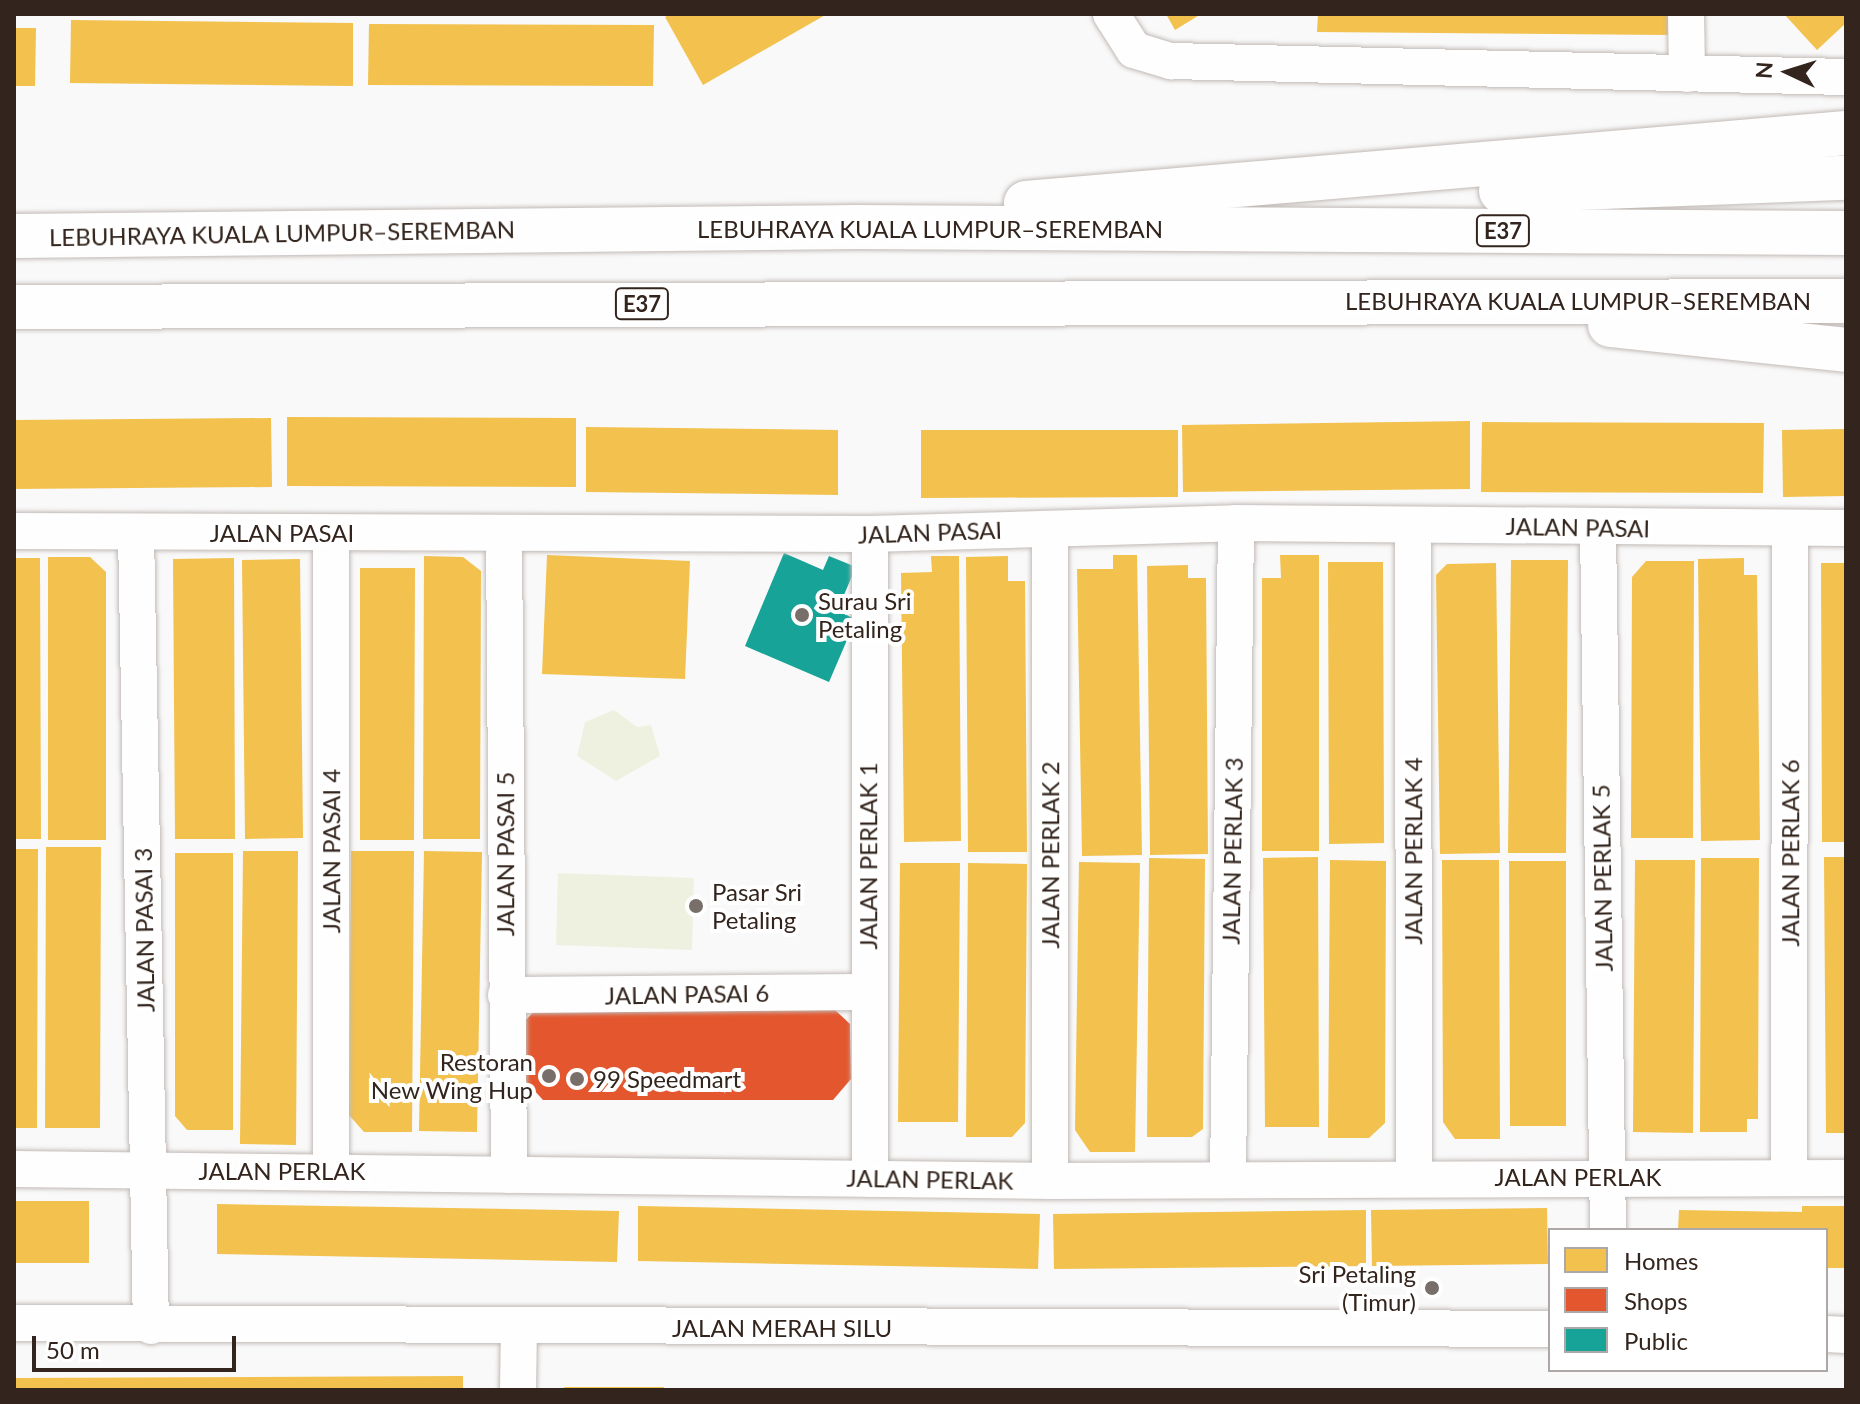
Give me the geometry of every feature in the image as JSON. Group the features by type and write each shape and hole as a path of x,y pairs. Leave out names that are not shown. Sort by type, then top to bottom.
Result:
{"highway":[{"path":"858,227 924,211 1846,133"},
{"path":"1160,229 1416,196 1846,178"},
{"name":"LEBUHRAYA KUALA LUMPUR–SEREMBAN","path":"14,236 858,227 1846,233"},
{"path":"1370,300 1846,350"},
{"name":"LEBUHRAYA KUALA LUMPUR–SEREMBAN","path":"14,307 1370,300 1846,301"}],"street":[{"path":"1111,14 1134,50 1171,61 1846,77"},
{"path":"1686,14 1687,74"},
{"name":"JALAN PASAI","path":"14,531 870,534 1236,523 1846,528"},
{"name":"JALAN PERLAK 3","path":"1228,1179 1236,523"},
{"name":"JALAN PERLAK 4","path":"1413,525 1414,1177"},
{"name":"JALAN PERLAK 5","path":"1598,527 1608,1228"},
{"name":"JALAN PERLAK 2","path":"1050,529 1050,1181"},
{"name":"JALAN PERLAK 6","path":"1789,1176 1790,529"},
{"name":"JALAN PASAI 3","path":"136,533 151,1326"},
{"name":"JALAN PASAI 4","path":"331,533 331,1169"},
{"name":"JALAN PASAI 5","path":"504,534 509,1175"},
{"name":"JALAN PERLAK 1","path":"870,534 870,1179"},
{"name":"JALAN PASAI 6","path":"506,995 868,992"},
{"name":"JALAN PERLAK","path":"14,1169 149,1173 331,1169 509,1175 1050,1181 1414,1177 1846,1178"},
{"name":"JALAN MERAH SILU","path":"14,1323 151,1326 1548,1329"},
{"path":"518,1390 519,1327"}],"green space":[{"path":"614,710 637,727 651,725 660,756 616,781 577,756 585,722"},
{"path":"558,873 694,878 692,950 556,945"}],"building: Homes":[{"path":"670,14 827,14 703,85 665,17"},
{"path":"1166,14 1201,14 1175,30"},
{"path":"1318,14 1668,14 1668,35 1317,32"},
{"path":"1784,14 1846,14 1846,23 1817,50"},
{"path":"71,20 353,23 353,86 70,83"},
{"path":"369,24 654,25 653,86 368,85"},
{"path":"14,28 36,28 35,86 14,86"},
{"path":"287,417 576,418 576,487 287,486"},
{"path":"271,418 272,487 14,489 14,420"},
{"path":"1470,421 1470,489 1183,492 1182,425"},
{"path":"1482,422 1764,423 1763,493 1481,492"},
{"path":"586,427 838,430 838,495 586,492"},
{"path":"1846,429 1846,496 1783,497 1782,430"},
{"path":"921,430 1178,430 1178,497 921,498"},
{"path":"547,555 690,561 685,679 542,674"},
{"path":"1113,555 1137,555 1142,855 1082,856 1077,569 1113,569"},
{"path":"1280,555 1319,555 1319,851 1262,851 1262,578 1281,578"},
{"path":"424,556 463,557 481,571 480,839 423,839"},
{"path":"931,556 959,556 961,841 904,842 901,573 932,572"},
{"path":"1008,556 1008,581 1025,581 1027,852 968,852 966,557"},
{"path":"48,557 90,557 106,572 106,840 48,840"},
{"path":"14,558 40,558 41,839 14,839"},
{"path":"234,558 235,839 175,839 173,559"},
{"path":"1744,558 1744,575 1757,575 1760,840 1701,841 1698,559"},
{"path":"300,559 303,838 245,839 242,560"},
{"path":"1511,560 1568,560 1566,853 1508,853"},
{"path":"1646,561 1694,561 1693,838 1631,838 1632,577"},
{"path":"1328,562 1383,562 1384,843 1329,844"},
{"path":"1496,563 1500,853 1440,854 1436,575 1447,564"},
{"path":"1821,563 1846,563 1846,842 1822,842"},
{"path":"1188,565 1188,578 1206,578 1208,854 1150,855 1147,566"},
{"path":"360,568 415,568 414,840 360,840"},
{"path":"46,847 101,847 100,1128 45,1128"},
{"path":"14,849 38,849 37,1128 14,1128"},
{"path":"243,851 298,851 296,1145 240,1144"},
{"path":"351,851 414,851 412,1132 364,1132 349,1115"},
{"path":"424,851 482,852 477,1132 419,1131"},
{"path":"175,853 233,853 233,1130 187,1130 175,1116"},
{"path":"1318,857 1319,1127 1265,1127 1263,858"},
{"path":"1824,857 1846,857 1846,1133 1826,1133"},
{"path":"1149,858 1205,859 1203,1129 1192,1137 1147,1137"},
{"path":"1701,858 1759,858 1758,1119 1747,1119 1747,1132 1700,1132"},
{"path":"1330,860 1386,861 1385,1123 1369,1138 1328,1138"},
{"path":"1442,860 1499,860 1500,1139 1455,1139 1443,1122"},
{"path":"1635,860 1695,860 1693,1133 1633,1132"},
{"path":"1509,861 1566,861 1566,1126 1510,1126"},
{"path":"1079,862 1140,863 1135,1152 1090,1152 1075,1130"},
{"path":"900,863 960,863 958,1122 898,1122"},
{"path":"968,863 1027,864 1025,1123 1012,1137 966,1137"},
{"path":"14,1201 89,1201 89,1263 14,1263"},
{"path":"217,1204 619,1211 617,1262 217,1254"},
{"path":"638,1206 1040,1214 1038,1269 638,1261"},
{"path":"1802,1206 1846,1206 1846,1268 1828,1268 1828,1228 1678,1228 1679,1210 1802,1212"},
{"path":"1547,1208 1548,1264 1372,1266 1371,1210"},
{"path":"1366,1210 1366,1266 1054,1269 1053,1214"},
{"path":"463,1376 463,1390 14,1390 14,1378"},
{"path":"564,1387 664,1387 664,1390 564,1390"}],"building: Shops":[{"path":"538,1007 834,1009 850,1024 851,1079 833,1100 543,1100 523,1078 522,1024"}],"building: Public":[{"name":"Surau Sri Petaling","path":"784,553 823,570 829,556 856,567 837,611 856,619 829,682 745,646"}],"place":[{"name":"Surau Sri Petaling","path":"802,615"},
{"name":"Pasar Sri Petaling","path":"696,906"},
{"name":"Restoran New Wing Hup","path":"549,1076"},
{"name":"99 Speedmart","path":"577,1079"},
{"name":"Sri Petaling (Timur)","path":"1432,1288"}]}
